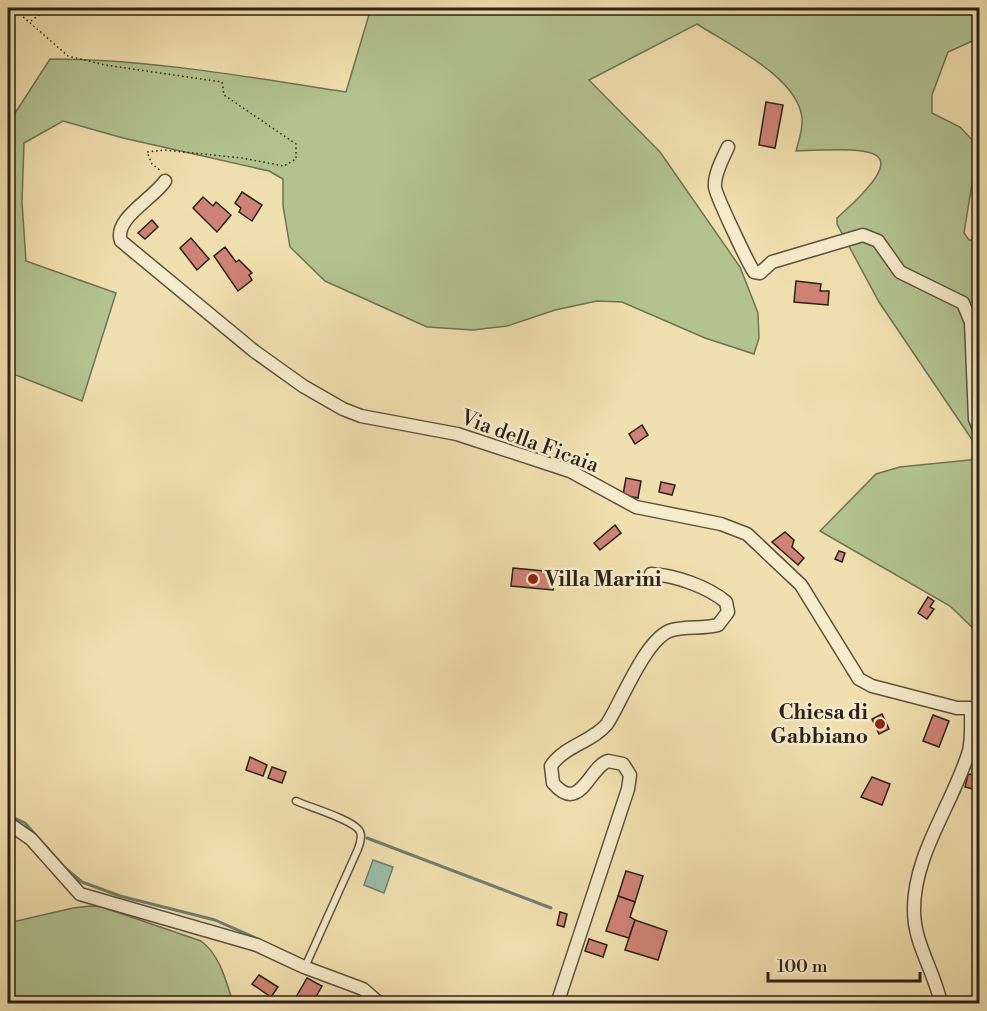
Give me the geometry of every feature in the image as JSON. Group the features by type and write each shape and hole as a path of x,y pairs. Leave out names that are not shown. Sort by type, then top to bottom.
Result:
{"street":[{"path":"728,147 717,175 716,189 735,229 740,249 754,272 760,273 778,260 863,235 878,241 900,272 963,303 971,322 975,365 975,419 980,431"},
{"name":"Via della Ficaia","path":"165,181 154,196 125,220 120,230 121,241 254,351 309,390 360,416 457,434 570,471 636,507 737,528 758,544 801,585 860,679 872,686 975,709"},
{"path":"557,1004 628,789 630,775 623,764 608,761 599,767 584,788 570,793 561,791 553,783 551,766 561,756 598,733 607,724 650,650 662,635 678,629 718,625 728,612 726,603 712,594 674,578 651,574"},
{"path":"941,1004 917,934 914,913 915,890 926,854 969,751 975,709"},
{"path":"8,823 31,839 80,894 257,945 304,967 363,989 380,1004"}],"lane":[{"path":"296,801 350,823 360,830 361,835 358,849 304,967"}],"path":[{"path":"13,8 68,56 105,65 222,82 224,95 296,144 296,159 284,166 242,158 164,150 147,152 152,164 165,174 165,181"},
{"path":"30,22 48,8"}],"shaded area":[{"path":"371,8 979,8 979,38 948,52 932,95 932,113 960,127 975,143 974,171 964,233 969,240 979,240 979,450 879,302 837,224 837,218 862,194 876,176 881,164 877,156 847,150 796,151 802,118 798,103 788,89 760,64 697,24 589,80 660,152 740,267 758,313 759,338 754,354 705,338 622,302 597,301 555,310 507,326 473,330 427,327 325,281 290,247 283,206 283,179 269,171 123,138 63,121 24,143 22,202 26,261 116,293 82,401 8,372 8,124 50,59 161,65 346,92"},
{"path":"979,459 979,634 950,606 820,531 876,474 900,467"},
{"path":"373,860 393,867 384,893 364,885"},
{"path":"91,906 102,907 201,941 218,961 233,1003 8,1003 8,923"}],"building":[{"path":"766,102 783,105 775,148 759,145"},
{"path":"242,192 262,205 252,221 239,212 241,208 235,203"},
{"path":"203,197 213,206 216,202 231,215 217,232 193,208"},
{"path":"152,220 158,227 145,239 138,233"},
{"path":"191,238 209,259 197,270 180,248"},
{"path":"225,247 236,262 239,260 252,273 249,275 252,280 238,291 214,256"},
{"path":"796,281 821,284 820,291 829,291 828,305 794,302"},
{"path":"642,425 648,435 635,444 629,434"},
{"path":"626,478 641,481 638,498 623,495"},
{"path":"661,482 675,485 672,495 659,492"},
{"path":"615,525 621,533 600,550 594,543"},
{"path":"785,532 794,540 792,547 804,558 798,565 772,542"},
{"path":"839,551 845,553 842,562 835,559"},
{"name":"Villa Marini","path":"513,568 555,572 553,590 511,586"},
{"path":"928,597 934,601 930,607 934,609 927,619 918,613"},
{"name":"Chiesa di Gabbiano","path":"882,714 889,729 879,734 872,719"},
{"path":"933,715 949,721 939,747 923,741"},
{"path":"250,757 267,765 263,776 246,770"},
{"path":"272,767 286,772 282,783 268,778"},
{"path":"968,774 980,776 980,791 965,787"},
{"path":"872,777 890,784 882,805 861,797"},
{"path":"626,871 643,876 635,902 618,896"},
{"path":"618,896 635,902 630,917 635,920 629,938 606,931"},
{"path":"560,912 567,914 564,927 557,925"},
{"path":"635,920 667,931 658,960 625,950"},
{"path":"589,939 607,945 603,957 585,951"},
{"path":"259,975 278,987 271,997 252,984"},
{"path":"307,978 322,986 312,1004 292,1004"}],"waterway":[{"path":"8,815 25,823 65,868 82,882 120,896 215,920 260,940"},
{"path":"367,838 551,908"},
{"path":"370,988 390,1004"}],"place":[{"name":"Villa Marini","path":"533,579"},
{"name":"Chiesa di Gabbiano","path":"880,724"}]}
